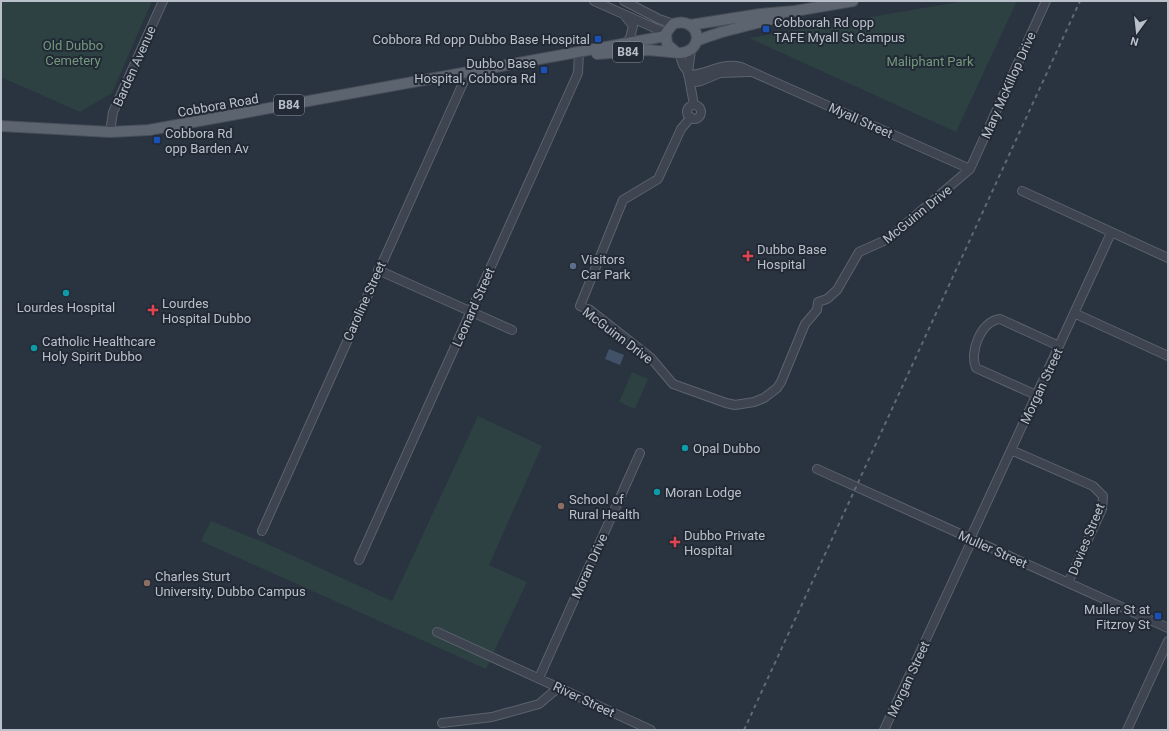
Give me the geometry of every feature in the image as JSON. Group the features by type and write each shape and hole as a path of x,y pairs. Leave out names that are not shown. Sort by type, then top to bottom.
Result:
{"main road":[{"name":"B84","path":"673,24 682,22 690,25 760,14 795,11 853,1"},
{"name":"B84","path":"678,53 694,46 710,35 756,24 795,11"},
{"path":"673,24 666,34 667,44 678,53"},
{"path":"690,25 696,32 694,46"},
{"name":"Cobbora Road","path":"1,126 110,132 156,129 579,53 590,48 625,44 666,34"},
{"name":"Cobbora Road","path":"579,53 591,55 648,50 678,53"}],"street":[{"name":"Barden Avenue","path":"110,132 113,112 163,1"},
{"path":"594,1 666,34"},
{"path":"624,1 659,19 673,24"},
{"name":"Mary McKillop Drive","path":"970,169 1046,1"},
{"path":"622,13 633,26 633,33 625,44"},
{"path":"689,77 694,46"},
{"name":"Leonard Street","path":"359,560 578,73 579,53"},
{"path":"678,53 689,77"},
{"name":"Caroline Street","path":"262,531 468,72"},
{"name":"Myall Street","path":"689,77 701,81 720,73 752,72 970,169"},
{"name":"McGuinn Drive","path":"689,77 694,105 698,107 701,112 697,118 691,117 681,129 658,179 623,200 580,306 590,310 652,358 673,384 726,403 735,405 754,402 764,398 777,388 781,382 805,324 817,310 818,302 827,300 837,290 859,252 888,239 970,169"},
{"path":"1022,191 1168,258"},
{"name":"Morgan Street","path":"884,730 1111,233"},
{"path":"378,270 512,330"},
{"path":"1074,313 1168,356"},
{"path":"1036,395 976,368 973,355 977,343 987,324 993,320 1000,319 1059,346"},
{"name":"Davies Street","path":"1011,450 1093,486 1103,496 1102,509 1068,583"},
{"name":"Moran Drive","path":"539,678 640,453"},
{"name":"Muller Street","path":"817,469 1168,628"},
{"name":"River Street","path":"437,632 651,730"},
{"path":"1127,730 1168,641"},
{"path":"442,723 492,717 539,704 559,687"}],"green space":[{"name":"Old Dubbo Cemetery","path":"1,1 152,1 112,93 80,112 1,77"},
{"name":"Maliphant Park","path":"964,1 1017,1 956,132 749,38"},
{"path":"632,372 648,379 635,409 619,402"},
{"path":"478,416 542,446 489,565 527,582 486,669 201,541 211,521 263,542 392,601"}],"water":[{"path":"609,349 624,355 620,365 605,359"}],"railway":[{"path":"744,730 1080,1"}],"place":[{"name":"Cobborah Rd opp TAFE Myall St Campus","path":"766,29"},
{"name":"Cobbora Rd opp Dubbo Base Hospital","path":"598,39"},
{"name":"Dubbo Base Hospital, Cobbora Rd","path":"544,70"},
{"name":"Cobbora Rd opp Barden Av","path":"157,140"},
{"name":"Dubbo Base Hospital","path":"748,256"},
{"name":"Visitors Car Park","path":"573,266"},
{"name":"Lourdes Hospital","path":"66,293"},
{"name":"Lourdes Hospital Dubbo","path":"153,310"},
{"name":"Catholic Healthcare Holy Spirit Dubbo","path":"34,348"},
{"name":"Opal Dubbo","path":"685,448"},
{"name":"Moran Lodge","path":"657,492"},
{"name":"School of Rural Health","path":"561,506"},
{"name":"Dubbo Private Hospital","path":"675,542"},
{"name":"Charles Sturt University, Dubbo Campus","path":"147,583"},
{"name":"Muller St at Fitzroy St","path":"1158,616"}]}
